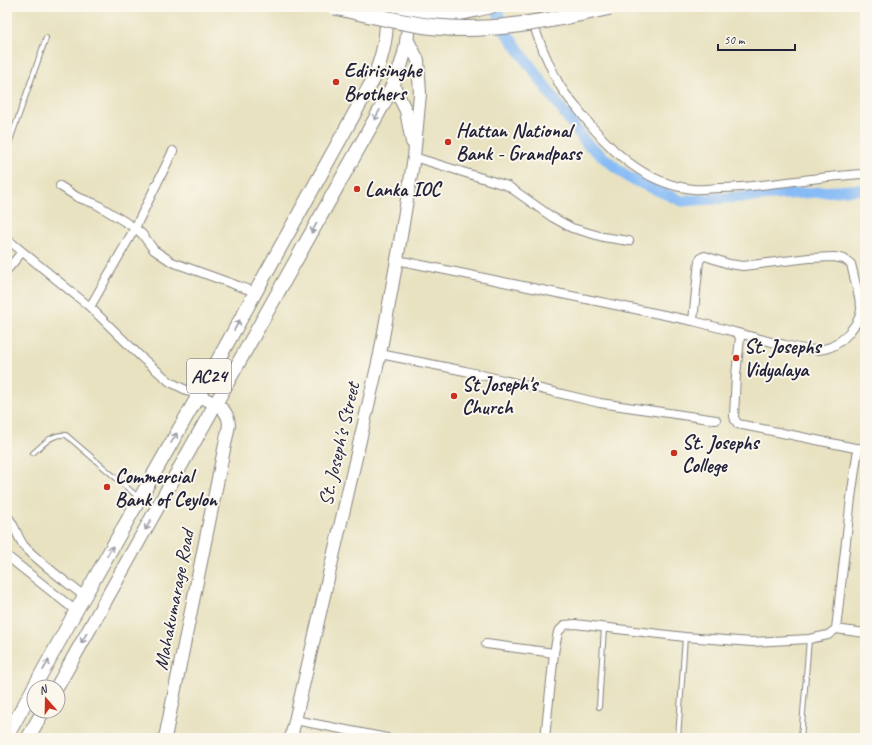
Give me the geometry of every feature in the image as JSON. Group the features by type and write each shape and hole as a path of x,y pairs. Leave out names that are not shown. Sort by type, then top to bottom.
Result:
{"highway":[{"path":"335,7 423,26 456,28 525,25 610,7"}],"main road":[{"path":"335,7 387,22 408,33 459,32 582,7"},
{"path":"388,7 408,9 441,16 484,8"},
{"name":"AC24","path":"7,736 373,80 381,60 385,42 388,7"},
{"name":"AC24","path":"60,679 384,103 404,54 408,33 408,9"},
{"name":"St. Joseph's Street","path":"291,738 380,354 398,260 414,157 420,94 418,60 408,33"},
{"name":"St. Joseph's Street","path":"393,84 406,111 414,157"},
{"path":"198,396 215,404"},
{"name":"Mahakumarage Road","path":"165,738 229,425 229,419 224,409 215,404"},
{"path":"28,738 39,719"}],"street":[{"path":"526,18 540,43 560,86 590,125 610,148 648,176 672,185 694,189 748,188 839,175 865,174"},
{"path":"90,307 135,228 173,150"},
{"path":"414,157 508,186 552,217 572,228 603,237 629,242"},
{"path":"60,186 77,197 96,204 135,228 142,234 154,250 172,262 255,292"},
{"path":"7,239 90,307 141,357 170,382 198,396"},
{"path":"7,270 22,252"},
{"path":"398,260 693,321 738,334 796,347 817,350 825,349 839,343 854,326 862,312 852,264 844,259 824,257 743,266 729,264 708,257 702,257 699,261 693,321"},
{"path":"738,334 740,338 734,416 738,424 862,449 851,498 836,629"},
{"path":"380,354 465,371 600,403 716,420"},
{"path":"7,516 23,545 57,575 84,596"},
{"path":"7,556 76,610"},
{"path":"545,738 554,653 558,632 565,625 575,624 685,637 752,642 809,639 828,635 836,629 865,633"},
{"path":"486,644 554,653"},
{"path":"295,720 387,738"}],"lane":[{"path":"7,149 46,38"},
{"path":"33,453 52,437 60,434 66,435 140,498"},
{"path":"599,707 604,628"},
{"path":"678,738 685,637"},
{"path":"801,738 809,639"}],"waterway":[{"path":"496,7 505,31 586,143 629,178 682,201 865,189"}],"place":[{"name":"Edirisinghe Brothers","path":"336,82"},
{"name":"Hattan National Bank - Grandpass","path":"448,142"},
{"name":"Lanka IOC","path":"357,189"},
{"name":"St. Josephs Vidyalaya","path":"736,358"},
{"name":"St Joseph's Church","path":"454,396"},
{"name":"St. Josephs College","path":"674,453"},
{"name":"Commercial Bank of Ceylon","path":"107,487"}]}
